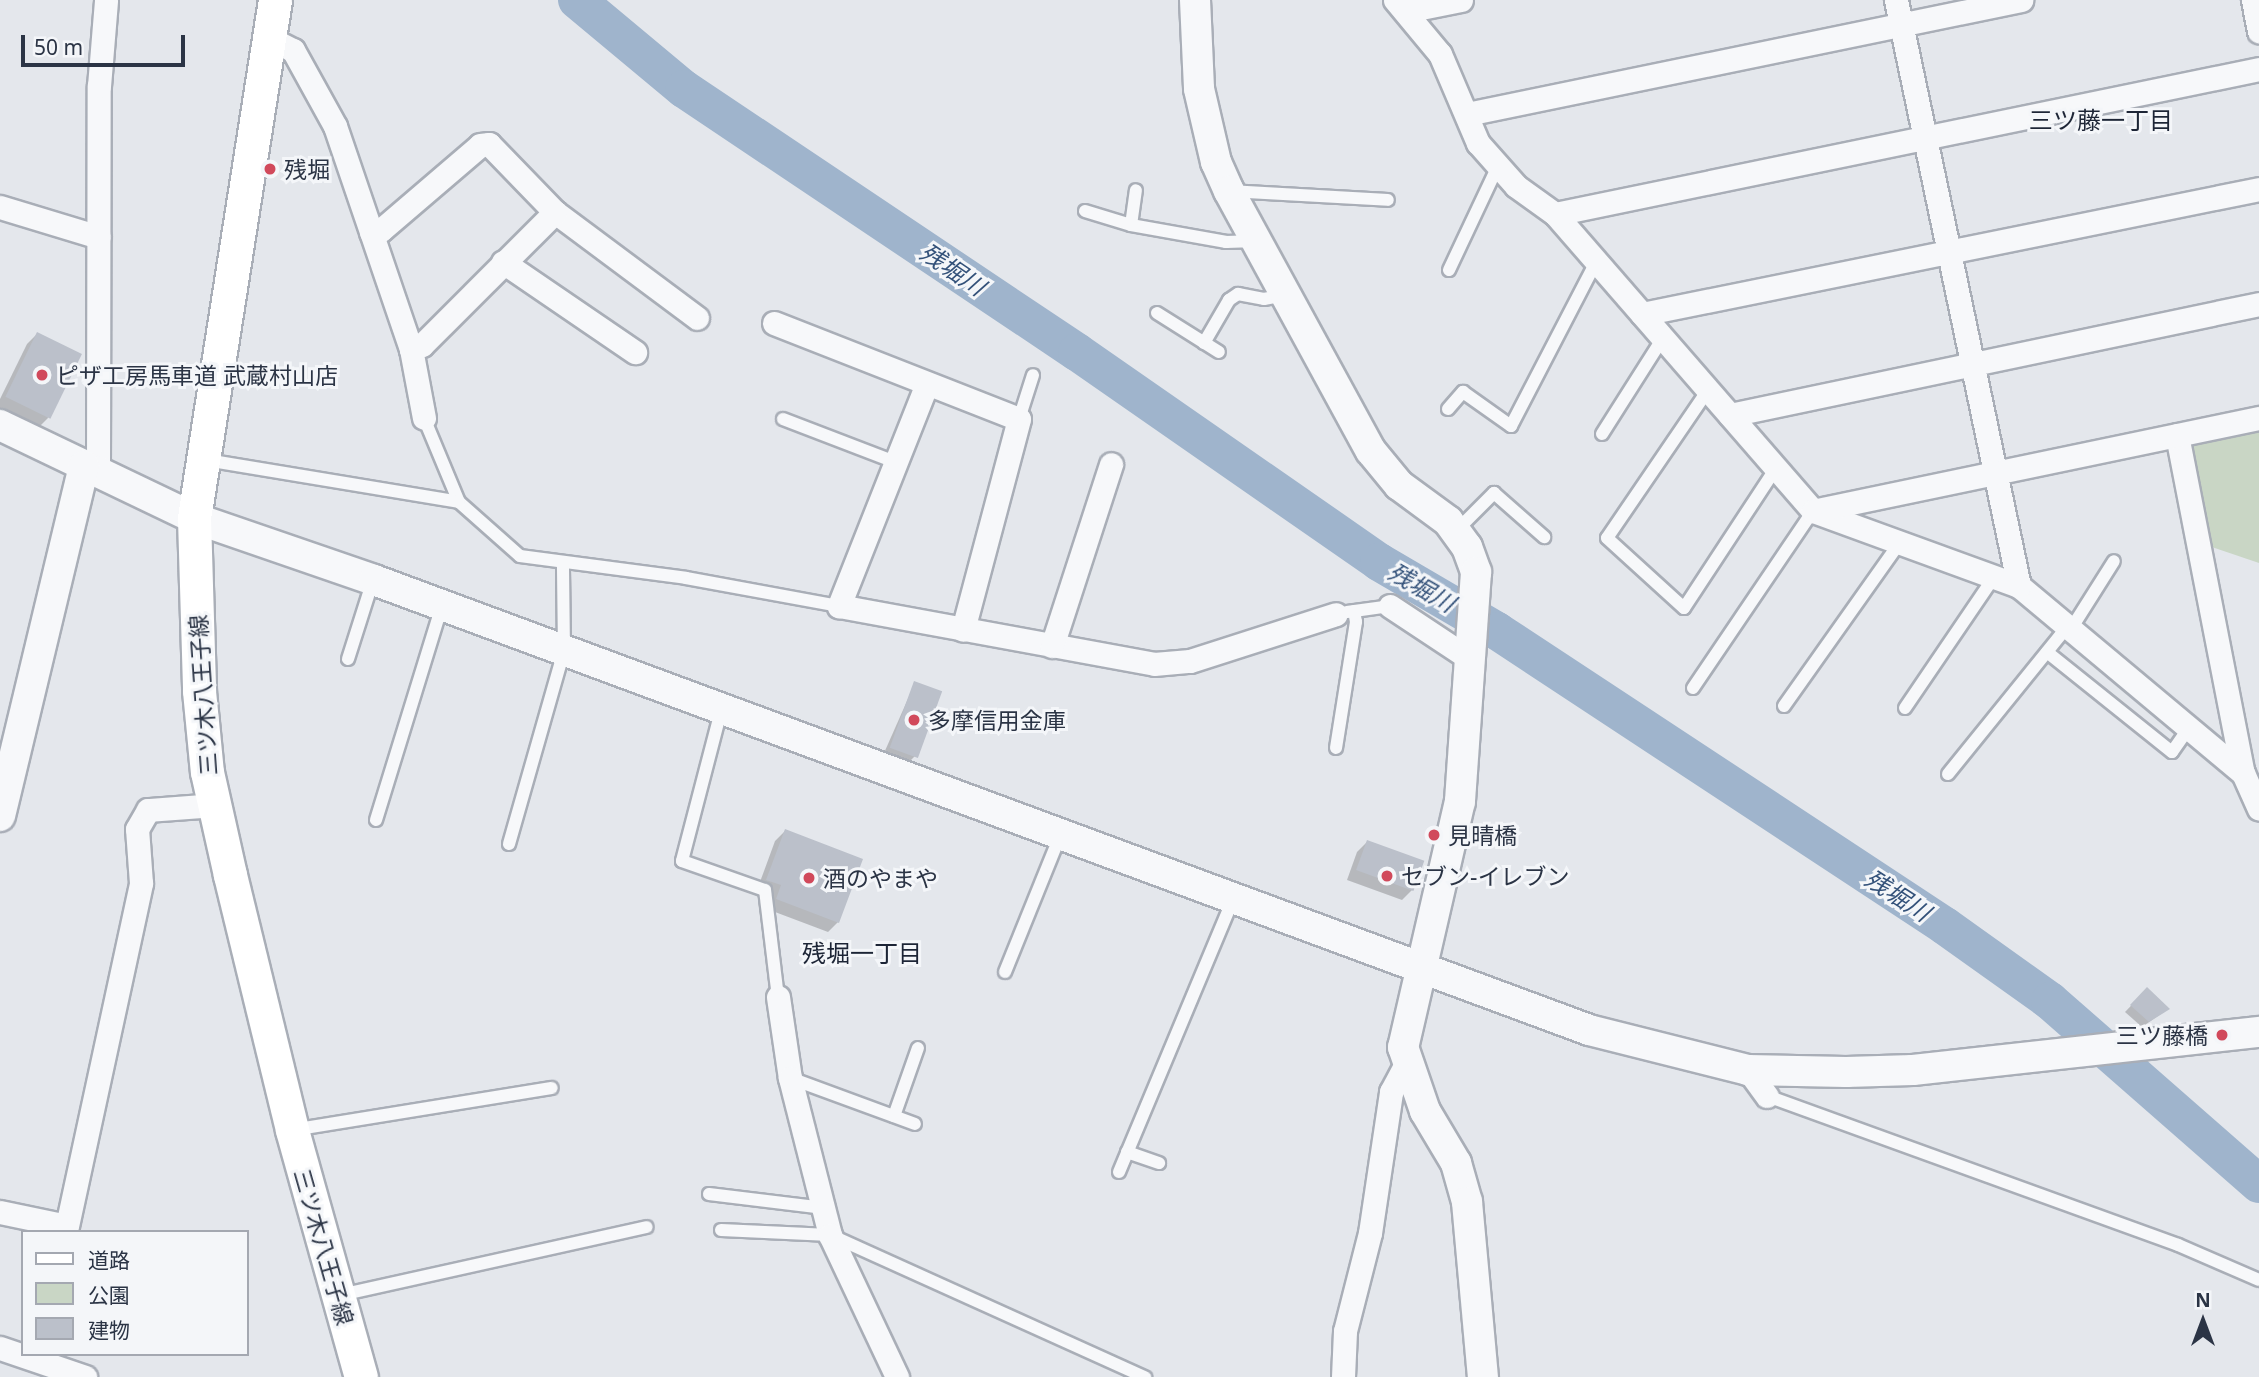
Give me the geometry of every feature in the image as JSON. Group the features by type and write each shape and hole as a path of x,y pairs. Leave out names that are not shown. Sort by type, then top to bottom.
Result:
{"main road":[{"name":"三ツ木八王子線","path":"275,0 194,518 199,691 214,805 292,1130 361,1377"}],"street":[{"path":"0,816 91,469 99,237 99,86 106,0"},
{"path":"1195,0 1199,89 1213,150 1229,191 1371,451 1399,485 1456,531 1471,558 1477,582 1460,801 1403,1033 1406,1064 1425,1111 1456,1163 1468,1202 1483,1377"},
{"path":"1400,5 1461,0"},
{"path":"1896,0 2019,586"},
{"path":"1468,114 2021,0"},
{"path":"2253,0 2259,31"},
{"path":"1400,5 1440,54 1468,114 1478,143 1516,186 1555,214 1813,511 2019,586 2243,773"},
{"path":"269,38 293,50 335,126 411,349 424,418"},
{"path":"1555,214 2259,69"},
{"path":"372,232 381,230 480,145 489,144 555,212 697,318"},
{"path":"1642,314 2259,189"},
{"path":"0,207 99,237"},
{"path":"411,349 422,345 555,212"},
{"path":"503,262 635,352"},
{"path":"1730,415 2259,304"},
{"path":"774,323 926,386 1019,419 963,630"},
{"path":"926,386 839,606 1052,646 1171,664 1345,612"},
{"path":"1813,511 2259,418"},
{"path":"0,425 194,518 442,605 1418,970 1589,1030 1748,1069 1913,1070 2259,1032"},
{"path":"2177,435 2243,773 2259,809"},
{"path":"1052,646 1111,464"},
{"path":"1390,606 1470,656"},
{"path":"0,1212 67,1226 141,883 137,829 148,810 214,805"},
{"path":"778,997 790,1078 830,1235 897,1377"},
{"path":"1343,1377 1345,1331 1370,1233 1391,1092 1406,1064"},
{"path":"1748,1069 1768,1096"},
{"path":"0,1348 21,1355"},
{"path":"23,1356 85,1377"}],"lane":[{"path":"1448,270 1498,166"},
{"path":"1131,225 1136,190"},
{"path":"1229,191 1388,200"},
{"path":"1084,211 1131,225 1226,242 1257,241"},
{"path":"1448,409 1463,392 1511,426 1596,262"},
{"path":"1205,343 1229,300 1238,294 1264,299 1286,295"},
{"path":"1157,313 1219,352"},
{"path":"1602,434 1663,338"},
{"path":"1019,419 1033,374"},
{"path":"1708,390 1607,538 1684,608 1776,468"},
{"path":"424,418 459,502 520,556 563,564 686,578 839,606"},
{"path":"783,419 895,463"},
{"path":"202,459 459,502"},
{"path":"1456,531 1494,493 1544,537"},
{"path":"1693,688 1813,511"},
{"path":"1784,705 1900,542"},
{"path":"1948,774 2069,628 2114,561"},
{"path":"509,844 564,651 563,564"},
{"path":"1905,708 1994,577"},
{"path":"348,659 373,580"},
{"path":"376,820 442,605"},
{"path":"1336,748 1354,636 1345,612 1390,606"},
{"path":"2047,652 2172,752 2189,728"},
{"path":"721,711 681,861 765,890 778,997"},
{"path":"1005,972 1060,836"},
{"path":"1119,1172 1233,900"},
{"path":"894,1116 918,1048"},
{"path":"790,1078 915,1124"},
{"path":"292,1130 552,1088"},
{"path":"1768,1096 2178,1245 2259,1280"},
{"path":"1128,1152 1159,1163"},
{"path":"709,1194 824,1208"},
{"path":"338,1295 648,1227"},
{"path":"721,1230 830,1235 1145,1377"}],"green space":[{"path":"2259,422 2259,563 2203,544 2182,437"}],"building":[{"path":"37,332 82,354 50,419 5,397"},
{"path":"914,681 942,691 918,758 890,748"},
{"path":"785,829 863,859 839,923 776,899 781,885 766,880"},
{"path":"1367,840 1424,861 1413,891 1356,870"},
{"path":"2147,987 2170,1009 2149,1022 2130,1005"}],"waterway":[{"name":"残堀川","path":"577,0 684,89 1077,352 1379,562 1497,631 1945,926 2050,1001 2259,1184"}],"place":[{"name":"残堀","path":"270,169"},
{"name":"ピザ工房馬車道 武蔵村山店","path":"42,375"},
{"name":"多摩信用金庫","path":"914,720"},
{"name":"見晴橋","path":"1434,835"},
{"name":"セブン-イレブン","path":"1387,876"},
{"name":"酒のやまや","path":"809,878"},
{"name":"三ツ藤橋","path":"2222,1035"}],"district":[{"name":"三ツ藤一丁目","path":"2101,120"},
{"name":"残堀一丁目","path":"862,953"}]}
